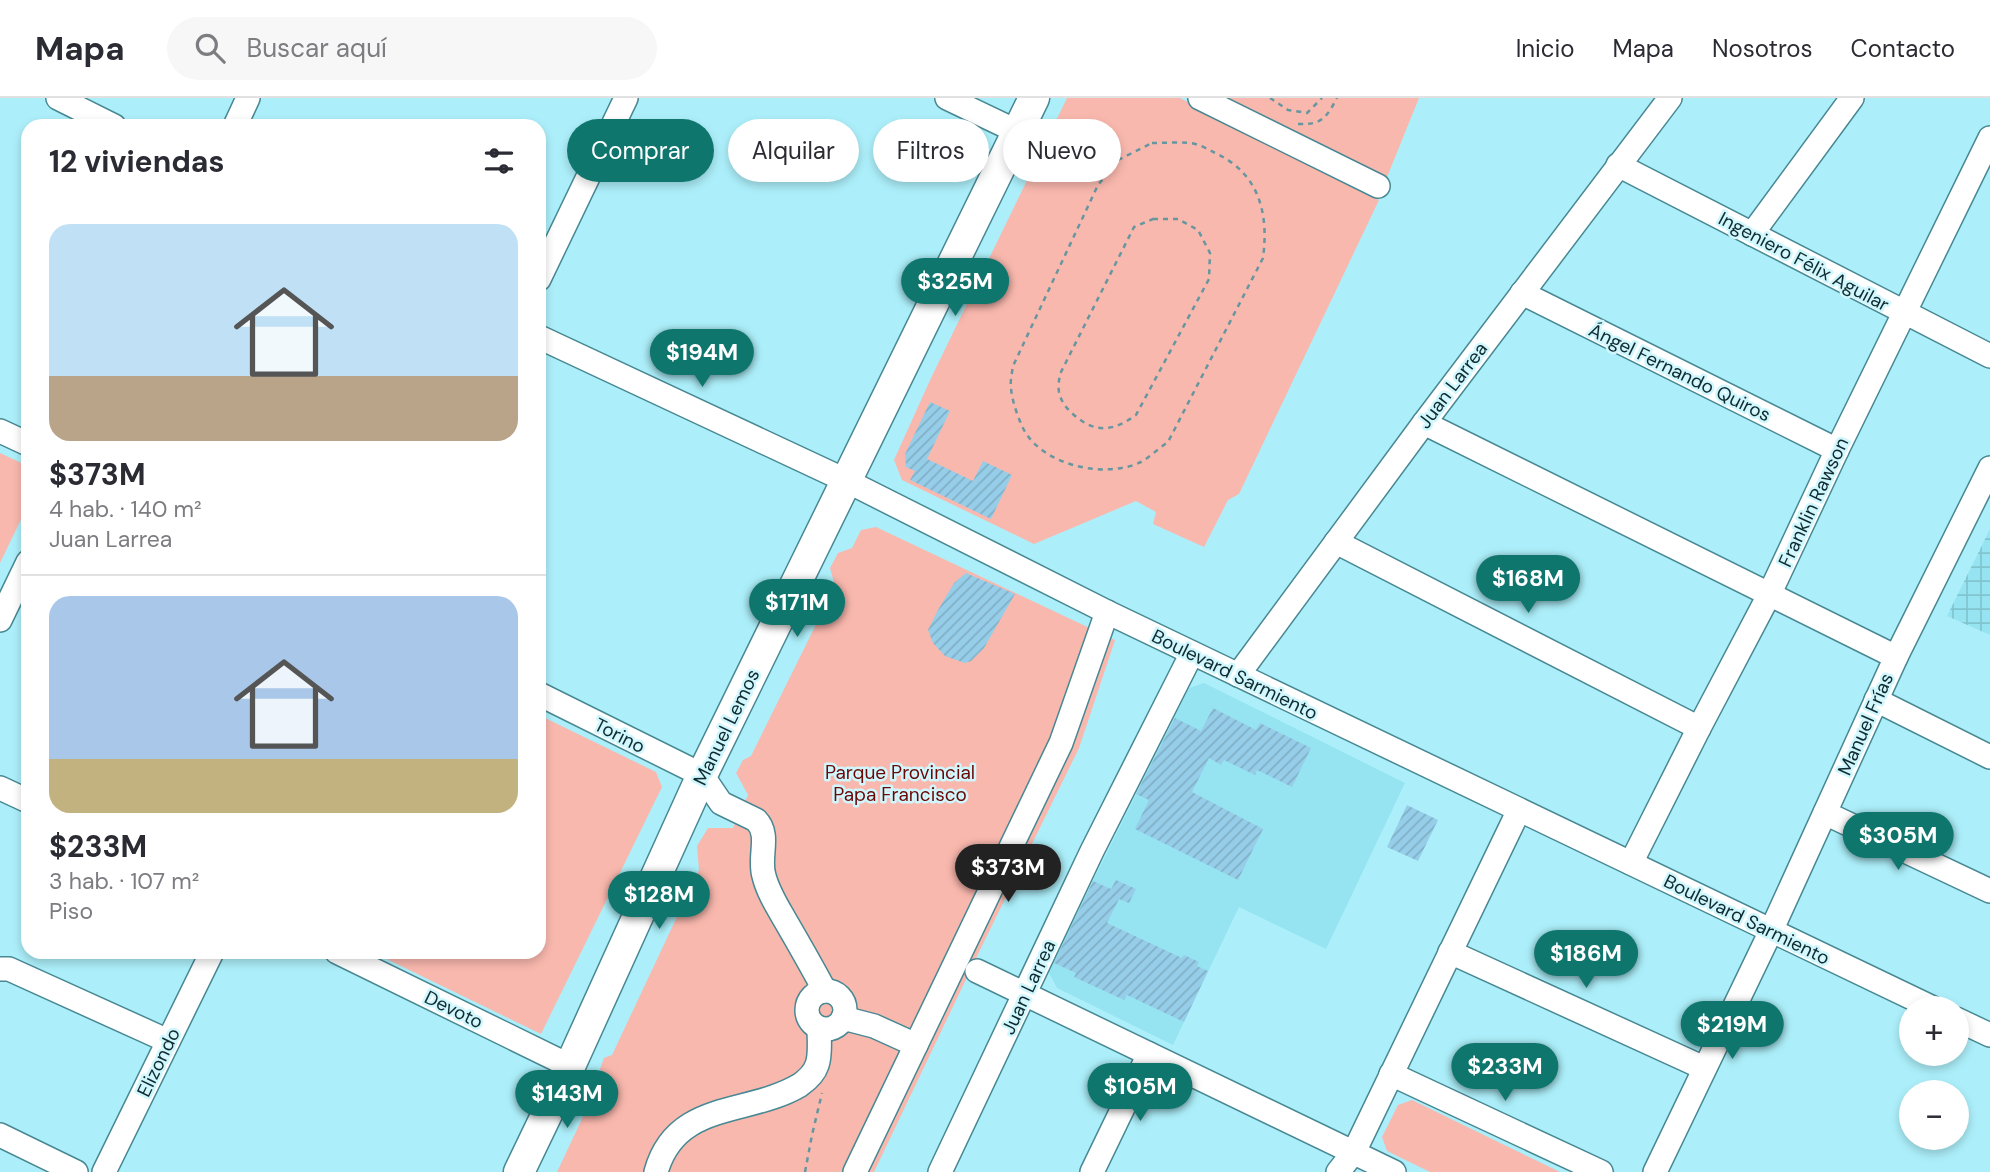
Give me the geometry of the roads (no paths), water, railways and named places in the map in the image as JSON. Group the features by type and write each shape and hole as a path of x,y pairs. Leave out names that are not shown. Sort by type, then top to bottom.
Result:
{"main road":[{"name":"Manuel Lemos","path":"1024,119 1034,98"},
{"name":"Manuel Lemos","path":"519,1172 702,775 1003,163"}],"street":[{"path":"58,98 100,119"},
{"path":"238,119 248,98"},
{"path":"546,264 626,98"},
{"path":"947,98 1003,125"},
{"path":"1200,98 1378,186"},
{"name":"Juan Larrea","path":"1238,675 1424,423 1670,98"},
{"path":"1752,234 1852,98"},
{"name":"Franklin Rawson","path":"1631,863 1769,595 1990,138"},
{"name":"Ingeniero Félix Aguilar","path":"1618,165 1990,356"},
{"name":"Ángel Fernando Quiros","path":"1522,293 1838,450"},
{"name":"Boulevard Sarmiento","path":"546,340 847,481 1107,612 1908,996"},
{"path":"1424,423 1896,657"},
{"path":"0,431 21,441"},
{"name":"Manuel Frías","path":"1655,1172 1771,930 1896,657 1990,468"},
{"path":"1336,542 1699,728"},
{"path":"0,620 21,576"},
{"path":"855,1172 1061,743 1107,612"},
{"name":"Juan Larrea","path":"940,1172 1092,851 1192,653"},
{"name":"Torino","path":"546,697 702,775"},
{"path":"1876,700 1990,757"},
{"path":"702,775 721,803 756,820 763,829 761,867 768,889 825,991"},
{"path":"0,788 21,798"},
{"path":"1338,1172 1354,1152 1519,810"},
{"path":"1825,813 1990,891"},
{"path":"1450,952 1704,1068"},
{"name":"Elizondo","path":"104,1172 209,959"},
{"name":"Devoto","path":"351,959 570,1066"},
{"path":"0,969 9,969 169,1041"},
{"path":"977,971 1394,1172"},
{"path":"825,991 838,995 845,1006 844,1018 831,1029 819,1028 809,1020 807,1007 813,995 825,991"},
{"path":"844,1018 874,1026 916,1045"},
{"path":"1969,1025 1990,1035"},
{"path":"656,1172 667,1146 692,1122 777,1096 805,1082 818,1065 819,1028"},
{"path":"1092,1172 1149,1054"},
{"path":"1391,1074 1601,1172"},
{"path":"0,1135 76,1172"}],"park label":[{"name":"Parque Provincial Papa Francisco","path":"900,783"}]}
